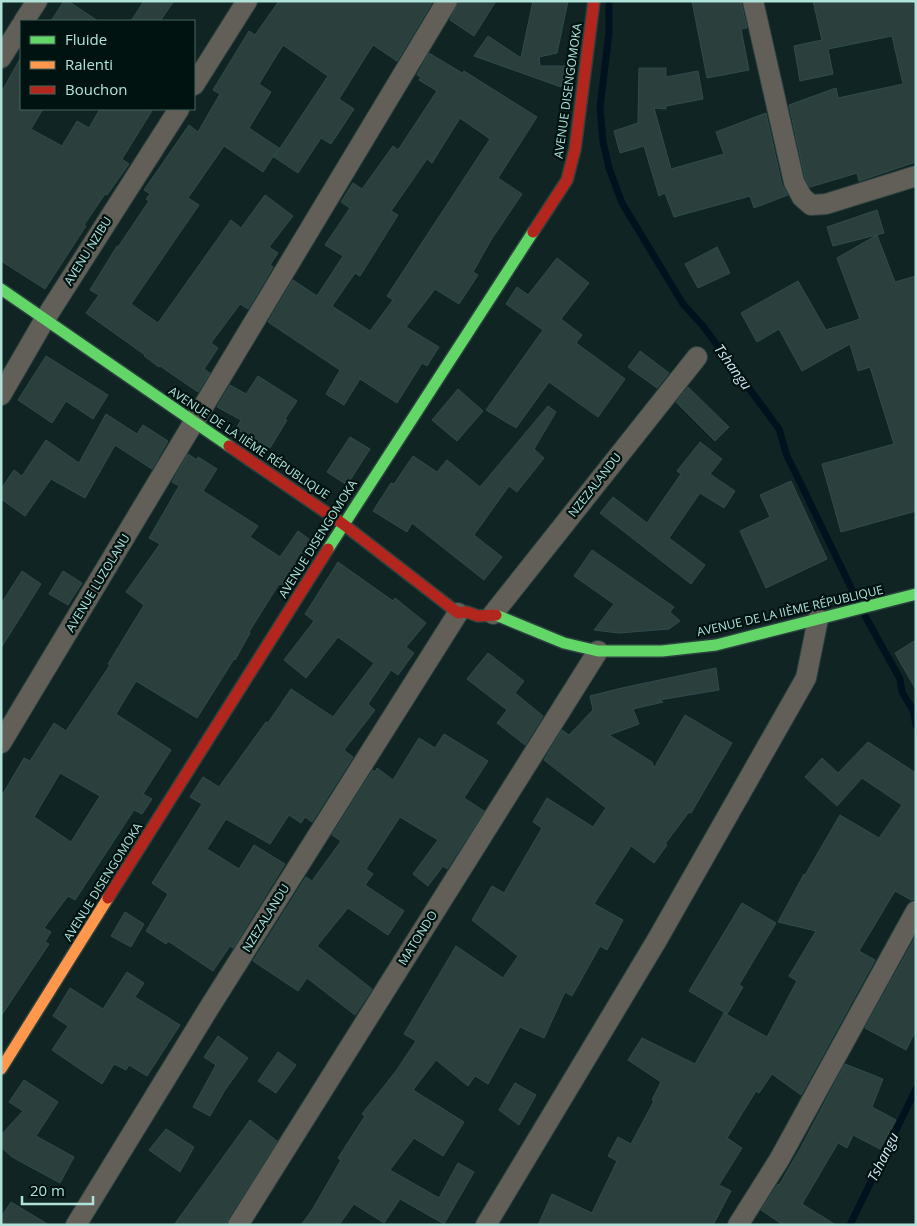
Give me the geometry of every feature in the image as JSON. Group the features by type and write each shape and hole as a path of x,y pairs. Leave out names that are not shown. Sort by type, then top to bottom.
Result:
{"street":[{"path":"25,20 37,1"},
{"path":"195,83 247,1"},
{"name":"AVENUE LUZOLANU","path":"1,743 447,1"},
{"name":"AVENUE DISENGOMOKA","path":"1,1069 343,524 567,180 575,149 594,1"},
{"path":"753,1 794,182 802,197 811,205 826,204 916,176"},
{"path":"1,58 20,28"},
{"name":"AVENU NZIBU","path":"1,395 45,319 178,110"},
{"name":"AVENUE DE LA IIÈME RÉPUBLIQUE","path":"1,289 343,524 458,613 467,612 478,616 492,614 564,643 598,652 662,651 716,645 916,594"},
{"name":"NZEZALANDU","path":"492,614 696,357"},
{"name":"NZEZALANDU","path":"76,1225 209,1008 458,613"},
{"path":"486,1225 657,940 806,678 818,619"},
{"name":"MATONDO","path":"238,1225 598,652"},
{"path":"738,1225 779,1160 916,911"}],"building":[{"path":"64,1 68,1 96,20 52,20"},
{"path":"144,1 174,1 161,20 132,20"},
{"path":"279,1 433,1 397,61 373,45 339,99 354,109 331,144 321,138 298,173 274,157 328,76 283,45 259,84 271,92 249,128 279,148 263,172 224,146 188,198 199,205 131,304 158,323 231,220 241,228 265,195 293,216 269,247 278,253 270,265 273,267 248,309 240,304 211,343 218,348 204,369 210,373 198,392 159,367 86,313 99,295 90,290 117,246 149,201 146,199 150,194 144,190 189,125 198,132 220,94 213,90 249,31 255,35"},
{"path":"459,1 496,1 474,36 450,20"},
{"path":"533,1 568,1 557,53 539,57 540,66 568,66 561,87 474,56 488,36 521,58"},
{"path":"692,1 741,1 747,28 741,29 749,70 707,78"},
{"path":"813,1 916,1 916,162 859,181 857,173 810,187 805,178 789,105 836,88 838,98 903,84 892,36 828,49 833,74 800,81 794,46 822,40"},
{"path":"429,53 462,73 464,71 537,117 498,178 522,194 491,240 473,272 478,275 459,304 435,289 406,327 439,347 427,366 422,363 397,403 360,379 344,405 326,394 340,370 268,322 293,280 317,296 343,256 325,245 350,208 341,202 353,183 362,189 393,146 398,150 437,91 419,80 421,77 417,75","holes":["460,118 490,139 387,296 393,300 370,331 332,306 355,273 360,276 398,215 391,211 427,159 432,163"]},
{"path":"20,59 20,110 42,110 31,129 62,146 77,121 89,128 99,110 152,110 122,159 129,164 107,195 105,194 84,225 86,226 45,289 1,261 1,93"},
{"path":"639,68 666,68 666,77 698,71 703,99 666,106 666,109 654,108 671,169 724,154 716,132 766,113 782,185 788,195 754,208 750,196 674,217 665,193 659,196 644,146 620,153 614,131 638,123"},
{"path":"877,210 884,233 833,246 827,227"},
{"path":"877,235 895,282 916,276 916,511 841,532 822,464 894,444 870,367 858,371 850,344 802,371 779,329 757,342 741,313 798,281 826,330 860,319 837,258"},
{"path":"717,247 730,273 698,288 685,264"},
{"path":"557,258 589,283 561,319 582,335 576,343 625,379 598,417 549,382 516,428 486,410 543,330 506,304 517,287 528,295"},
{"path":"640,351 669,373 657,388 628,367"},
{"path":"46,356 108,395 93,419 66,401 52,423 18,400"},
{"path":"258,376 297,401 270,448 236,429 241,420 217,407 230,385 246,394"},
{"path":"688,387 729,427 715,441 676,402"},
{"path":"458,389 483,411 457,441 432,420"},
{"path":"548,406 556,412 534,449 544,458 517,492 509,486 474,535 502,557 484,580 412,523 407,532 373,511 391,483 394,484 413,456 437,472 447,460 480,487"},
{"path":"106,414 137,434 143,425 168,441 152,469 115,445 85,498 51,479 25,516 1,499 1,489 14,470 22,476 46,440 79,463"},
{"path":"350,437 370,449 347,485 327,472"},
{"path":"700,442 722,459 710,474 735,491 724,508 700,493 669,538 705,565 691,584 600,513 613,497 647,523 681,474 677,471"},
{"path":"188,454 197,460 198,457 217,469 203,491 258,526 250,537 280,557 298,531 313,542 285,588 279,584 249,632 235,660 197,718 136,681 116,714 171,750 143,794 152,799 142,814 134,810 75,900 68,896 44,928 51,932 45,942 49,944 1,1016 1,797 24,758 30,761 54,723 66,731 110,665 108,664 144,605 126,592 160,544 149,538 179,486 172,482","holes":["60,773 100,796 71,842 34,817"]},
{"path":"791,481 827,559 766,588 740,531 770,517 760,495"},
{"path":"592,550 674,607 670,612 680,621 669,629 619,633 594,630 614,604 574,576"},
{"path":"338,562 393,601 395,598 426,623 406,647 414,653 398,675 391,670 368,704 375,710 344,750 353,757 312,822 305,817 301,823 289,815 270,844 226,819 207,849 239,869 254,845 285,864 233,948 230,946 213,971 168,941 166,944 146,931 168,894 152,883 202,804 190,797 203,777 219,787 266,722 268,723 291,689 333,717 374,663 338,637 306,678 284,660 314,621 305,614"},
{"path":"22,571 41,584 1,648 1,604"},
{"path":"63,571 82,583 68,605 49,594"},
{"path":"916,640 916,690 895,653"},
{"path":"488,653 524,681 515,693 543,716 525,745 497,723 507,710 467,679"},
{"path":"716,668 719,690 659,700 663,702 633,709 639,724 609,735 652,762 654,768 685,715 732,743 691,813 689,812 665,844 667,845 654,863 631,846 594,904 623,920 607,950 600,946 572,996 565,992 544,1038 520,1027 488,1084 475,1076 468,1086 436,1060 413,1090 464,1122 443,1156 414,1138 390,1170 439,1198 458,1163 474,1172 444,1224 400,1199 384,1223 354,1204 339,1225 301,1225 312,1210 341,1160 338,1158 365,1116 362,1114 396,1071 416,1041 404,1034 456,946 503,978 518,956 472,920 492,886 504,893 542,828 533,822 547,798 593,827 606,808 544,760 562,730 569,735 593,710 590,696"},
{"path":"444,734 488,761 464,798 484,811 447,869 443,866 428,886 413,874 438,840 400,817 366,869 373,874 365,885 404,911 388,935 348,908 317,946 372,989 355,1015 307,978 298,991 253,961 306,877 312,881 341,841 332,835 373,770 375,772 377,768 393,780 419,738 435,748"},
{"path":"868,742 916,773 916,899 911,900 895,891 859,951 875,960 801,1095 772,1074 759,1093 756,1091 727,1138 742,1148 719,1185 731,1191 713,1225 538,1225 552,1194 592,1213 617,1161 608,1156 618,1137 631,1144 654,1101 652,1100 661,1082 628,1060 642,1038 695,1064 724,1013 767,1037 797,981 789,976 816,931 778,922 804,874 840,815 879,838 902,805 862,778 837,806 805,777 822,758 838,773"},
{"path":"742,903 776,923 739,985 743,987 727,1014 689,991"},
{"path":"125,912 144,924 131,947 111,936"},
{"path":"916,936 916,1030 906,1050 865,1028"},
{"path":"127,972 144,983 135,997 180,1025 147,1076 129,1065 126,1070 114,1064 102,1084 52,1050 68,1026 53,1016 70,988 103,1009"},
{"path":"218,1036 248,1058 225,1090 210,1116 193,1107 216,1065 204,1057"},
{"path":"278,1052 296,1065 276,1093 258,1081"},
{"path":"845,1064 883,1079 872,1107 896,1120 880,1149 853,1135 847,1148 838,1143 802,1204 836,1225 783,1225 761,1210 779,1185 800,1149"},
{"path":"24,1080 58,1102 36,1136 74,1157 60,1183 12,1157 1,1147 1,1135 23,1111 9,1102"},
{"path":"515,1083 536,1095 519,1125 499,1110"},
{"path":"250,1120 277,1141 226,1225 174,1225"},
{"path":"166,1129 194,1147 180,1172 149,1150"},
{"path":"11,1202 49,1225 1,1225 1,1217"}],"waterway":[{"name":"Tshangu","path":"609,1 609,33 600,107 603,142 609,168 622,203 683,304 703,326 779,429 787,456 858,602"},
{"name":"Tshangu","path":"864,614 900,679 902,692 913,710 916,725"},
{"name":"Tshangu","path":"850,1225 916,1089"}],"traffic: fast":[{"path":"328,549 533,232"},
{"path":"1,289 229,446"},
{"path":"496,615 564,643 598,651 662,651 716,645 916,594"}],"traffic: slow":[{"path":"1,1069 108,898"}],"traffic: jam":[{"path":"533,232 567,180 575,149 594,1"},
{"path":"229,446 343,524 458,613 467,612 478,616 496,615"},
{"path":"108,898 328,549"}]}
